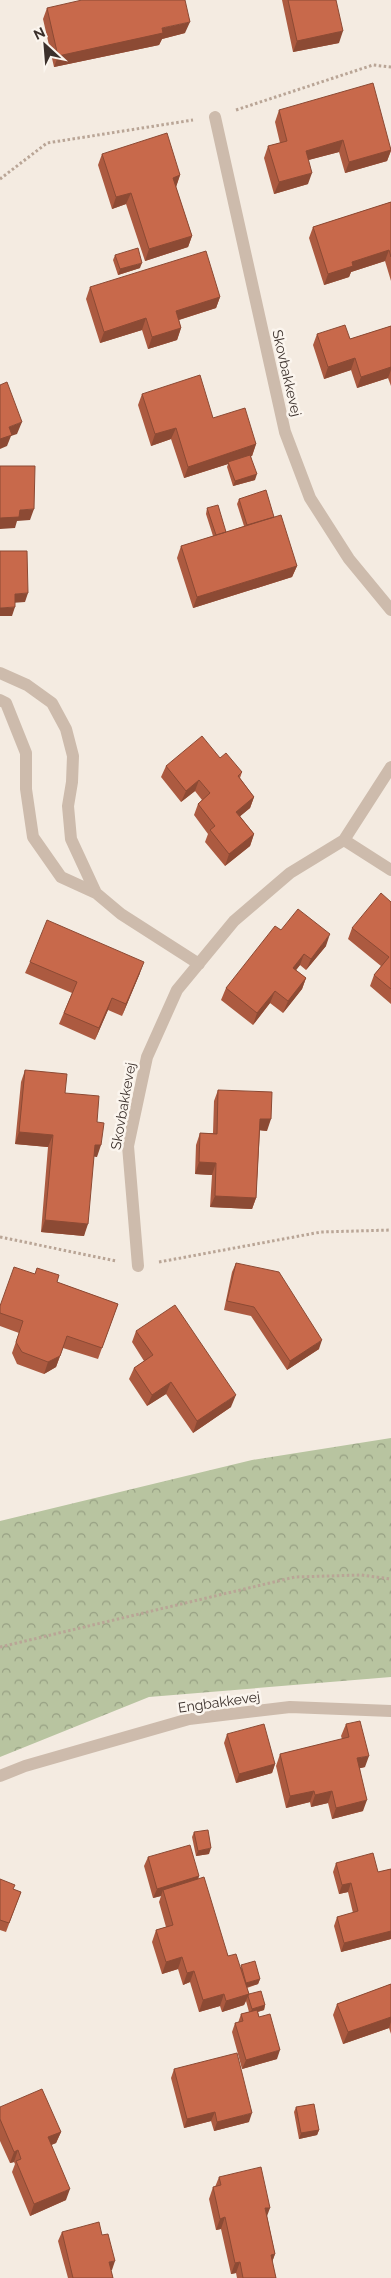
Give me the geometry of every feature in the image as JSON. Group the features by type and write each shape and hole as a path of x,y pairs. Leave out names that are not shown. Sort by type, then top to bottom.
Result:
{"street":[{"name":"Skovbakkevej","path":"215,117 285,432 310,498 349,559 391,610"},
{"path":"0,673 26,685 52,703 66,729 73,756 72,782 68,806 71,839 96,893"},
{"path":"0,700 6,703 26,753 26,789 33,837 61,877 96,893 121,914 198,964"},
{"name":"Skovbakkevej","path":"138,1266 128,1146 147,1057 177,990 241,915 290,873 344,840 391,767"},
{"path":"344,840 391,870"},
{"name":"Engbakkevej","path":"0,1776 25,1766 189,1719 290,1707 391,1711"}],"path":[{"path":"0,1237 138,1266 321,1232 391,1230"},
{"path":"0,1647 295,1577 361,1574 391,1579"}],"green space":[{"path":"391,1438 391,1677 149,1697 0,1757 0,1521 252,1460"}],"building":[{"path":"82,0 185,0 190,22 162,28 163,33 58,56 47,8"},
{"path":"288,0 336,0 343,31 297,41"},
{"path":"373,83 391,150 349,162 343,140 306,151 312,173 279,182 268,146 287,141 279,110"},
{"path":"167,133 180,175 173,178 192,236 149,249 131,193 116,197 102,154"},
{"path":"391,202 391,257 389,250 352,262 353,266 328,274 313,227"},
{"path":"138,248 142,263 120,269 115,255"},
{"path":"206,251 220,297 176,311 181,328 152,337 146,318 104,332 90,287"},
{"path":"345,325 350,339 391,326 391,367 361,377 355,358 328,367 317,334"},
{"path":"200,375 213,418 245,408 256,444 188,467 176,428 155,434 142,394"},
{"path":"7,382 22,422 9,427 12,435 0,439 0,385"},
{"path":"250,455 257,474 235,481 228,462"},
{"path":"0,466 35,466 34,509 20,510 19,517 0,518"},
{"path":"266,490 274,517 247,525 239,499"},
{"path":"218,505 226,532 216,535 207,508"},
{"path":"281,515 297,566 197,597 181,546"},
{"path":"0,551 27,551 28,593 15,594 15,607 0,608"},
{"path":"202,736 220,758 226,753 242,772 238,776 254,797 236,812 254,834 229,854 210,830 215,826 198,804 210,793 199,780 186,791 166,766"},
{"path":"381,893 391,902 391,989 374,975 389,957 352,928"},
{"path":"298,909 330,934 311,959 304,954 293,968 306,978 288,1001 275,991 257,1013 226,988 275,926 281,930"},
{"path":"47,920 144,962 126,1004 112,998 99,1028 64,1013 77,982 30,962"},
{"path":"25,1070 67,1074 65,1093 99,1096 97,1122 104,1123 101,1145 95,1145 88,1224 45,1220 53,1135 19,1132"},
{"path":"218,1090 272,1092 271,1119 260,1119 256,1198 215,1196 216,1163 199,1162 200,1133 217,1134"},
{"path":"236,1263 279,1272 322,1340 290,1361 254,1307 227,1301"},
{"path":"14,1267 35,1274 37,1268 59,1275 57,1282 118,1304 102,1348 67,1336 60,1356 48,1362 22,1352 16,1342 23,1321 0,1313 0,1306"},
{"path":"175,1305 236,1395 197,1421 171,1382 152,1395 134,1368 153,1355 136,1331"},
{"path":"360,1721 369,1756 357,1758 367,1800 336,1808 332,1791 315,1795 314,1791 290,1796 280,1754 349,1737 346,1724"},
{"path":"264,1724 275,1764 239,1774 227,1734"},
{"path":"208,1830 211,1848 198,1851 194,1832"},
{"path":"190,1845 199,1876 157,1889 148,1857"},
{"path":"373,1853 378,1872 391,1869 391,1931 344,1943 337,1917 358,1911 351,1883 342,1885 336,1863"},
{"path":"204,1877 228,1956 236,1954 249,1994 226,2001 224,1994 203,2000 194,1971 187,1973 182,1957 166,1962 156,1930 173,1925 163,1890"},
{"path":"0,1879 15,1885 13,1889 21,1892 9,1923 0,1920"},
{"path":"255,1961 260,1979 246,1983 241,1965"},
{"path":"391,1984 391,2017 348,2032 337,2004"},
{"path":"261,1991 265,2005 252,2009 249,1994"},
{"path":"257,2010 259,2017 270,2014 280,2050 246,2060 235,2023 243,2021 241,2014"},
{"path":"237,2053 252,2113 217,2122 215,2112 187,2119 174,2069"},
{"path":"42,2089 61,2132 48,2137 70,2189 34,2204 16,2161 21,2159 18,2150 14,2152 0,2119 0,2107"},
{"path":"314,2104 319,2130 301,2133 296,2107"},
{"path":"261,2167 270,2208 265,2208 275,2254 271,2255 276,2278 243,2278 240,2262 235,2263 225,2217 220,2219 213,2187 221,2185 219,2177"},
{"path":"99,2222 102,2235 108,2234 115,2261 109,2262 113,2278 73,2278 62,2232"}]}
